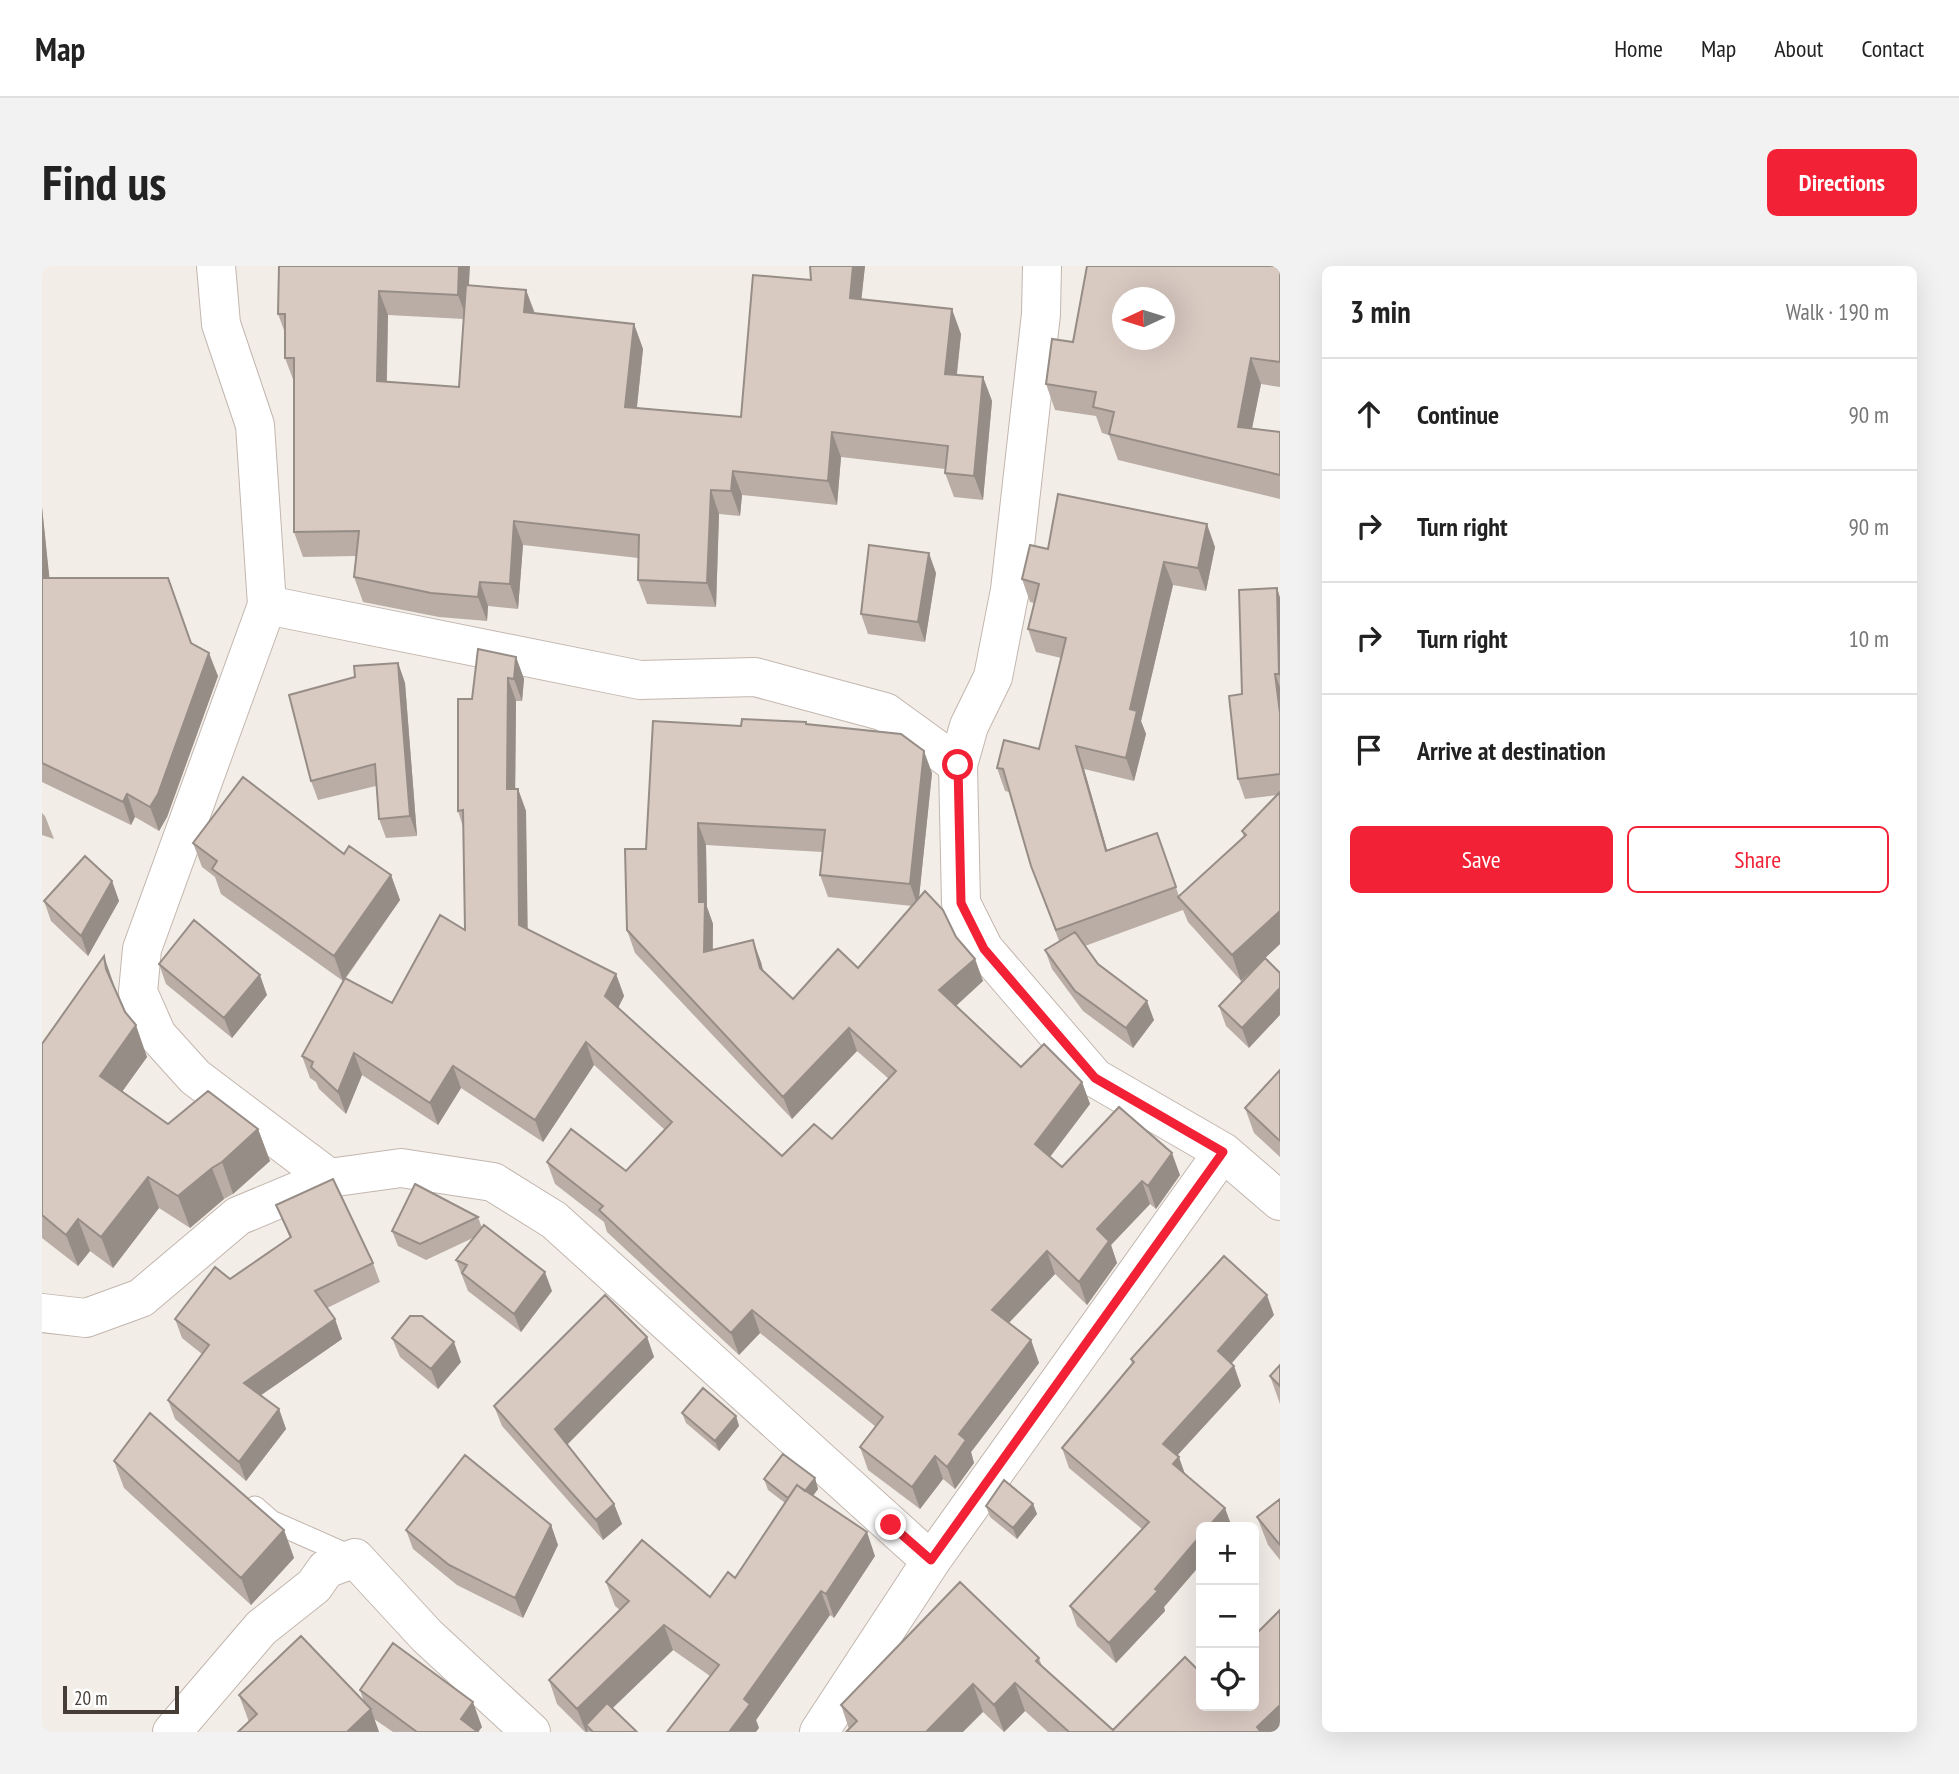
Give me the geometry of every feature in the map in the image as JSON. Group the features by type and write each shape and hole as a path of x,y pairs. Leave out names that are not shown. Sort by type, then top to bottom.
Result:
{"street":[{"path":"216,266 221,324 255,425 267,605 142,949 138,992 157,1035 195,1077 329,1178"},
{"path":"1042,266 1041,314 1010,590 993,677 969,726 958,765 961,903 984,949 1095,1078 1223,1152 1280,1201"},
{"path":"267,605 640,680 755,677 885,712 958,765"},
{"path":"819,1732 931,1560 1223,1152"},
{"path":"42,1313 86,1318 141,1298 238,1216 329,1178 401,1168 493,1182 564,1229 931,1560"},
{"path":"172,1732 261,1628 314,1586 326,1569 355,1558 427,1636 531,1732"}],"lane":[{"path":"240,1494 271,1521 355,1558"}],"building":[{"path":"279,266 459,266 458,295 379,291 377,381 459,387 466,285 526,290 524,312 634,324 625,407 741,417 753,275 811,280 810,266 853,266 850,298 952,309 945,374 983,377 974,476 945,473 948,446 832,432 828,481 733,471 731,491 711,490 707,583 638,580 639,535 514,521 510,584 480,582 478,597 431,593 354,577 359,531 294,532 294,358 285,358 285,314 278,314"},
{"path":"1087,266 1280,266 1280,362 1251,358 1238,427 1280,432 1280,475 1109,434 1114,412 1093,407 1096,392 1046,384 1052,339 1073,342"},
{"path":"1058,494 1207,524 1198,568 1164,562 1130,709 1137,711 1126,758 1076,746 1106,851 1157,833 1176,887 1056,930 1031,866 1003,769 997,768 1004,740 1039,749 1066,638 1028,629 1039,584 1022,579 1030,545 1048,549"},
{"path":"869,545 929,553 918,622 861,614"},
{"path":"42,566 43,578 168,578 191,643 209,653 158,794 150,807 127,794 123,802 42,763"},
{"path":"1277,588 1279,674 1275,674 1280,713 1280,774 1238,779 1229,696 1242,694 1239,590"},
{"path":"478,649 516,657 514,679 508,678 507,789 518,789 519,925 616,974 605,996 782,1156 814,1124 832,1139 896,1071 849,1028 783,1097 627,930 625,849 646,849 653,721 741,726 742,719 806,722 901,734 924,751 910,884 820,875 825,830 698,823 699,902 705,902 704,952 753,940 760,968 793,999 838,949 858,968 925,891 943,910 956,937 975,959 939,990 1021,1067 1044,1044 1082,1082 1035,1144 1062,1167 1119,1107 1172,1153 1148,1186 1142,1181 1097,1229 1109,1241 1079,1282 1047,1251 992,1310 1031,1340 959,1434 966,1440 947,1467 935,1456 912,1487 860,1447 883,1417 752,1310 731,1333 599,1210 603,1206 547,1162 571,1129 626,1171 672,1122 586,1042 535,1120 453,1066 430,1103 354,1053 338,1092 311,1067 313,1062 302,1056 345,978 392,1003 440,915 465,930 463,810 458,811 458,699 472,699"},
{"path":"398,663 410,816 379,819 375,764 311,781 289,695 355,677 354,666"},
{"path":"243,777 344,854 349,846 391,875 334,956 212,869 217,861 193,843"},
{"path":"1280,792 1280,911 1232,955 1178,897 1246,835 1242,831"},
{"path":"85,856 112,881 81,936 44,901"},
{"path":"194,920 260,975 224,1018 159,964"},
{"path":"1075,932 1098,964 1147,1001 1126,1028 1075,991 1045,950"},
{"path":"104,956 106,969 125,1012 136,1025 100,1076 168,1124 208,1091 258,1129 222,1162 178,1196 148,1177 101,1237 78,1219 66,1235 42,1215 42,1044"},
{"path":"1265,958 1280,973 1280,988 1242,1028 1219,1006"},
{"path":"1280,1070 1280,1141 1245,1108"},
{"path":"333,1179 373,1263 315,1291 335,1319 244,1383 279,1409 239,1462 168,1400 209,1345 175,1319 215,1267 230,1279 291,1237 276,1205"},
{"path":"415,1184 478,1217 420,1244 392,1231"},
{"path":"484,1225 545,1272 514,1314 462,1273 467,1265 456,1260"},
{"path":"1224,1256 1267,1295 1218,1351 1234,1366 1163,1444 1179,1457 1173,1464 1225,1508 1212,1522 1196,1522 1196,1541 1155,1589 1158,1591 1109,1643 1070,1606 1149,1522 1062,1448 1134,1362 1131,1359"},
{"path":"605,1295 647,1337 555,1429 614,1504 596,1520 494,1406"},
{"path":"410,1316 422,1316 454,1342 431,1369 392,1338"},
{"path":"1280,1365 1280,1386 1270,1376"},
{"path":"703,1388 736,1416 715,1441 682,1413"},
{"path":"150,1413 284,1530 241,1578 114,1461"},
{"path":"783,1454 815,1478 805,1491 797,1485 788,1498 764,1479"},
{"path":"465,1455 551,1525 515,1598 449,1565 406,1530"},
{"path":"1004,1480 1033,1504 1013,1528 986,1506"},
{"path":"797,1485 867,1532 826,1594 821,1591 744,1699 750,1704 729,1732 667,1732 719,1665 664,1625 577,1709 549,1680 629,1601 606,1582 642,1540 710,1597 728,1572 735,1578"},
{"path":"1280,1499 1280,1545 1257,1517"},
{"path":"960,1582 1039,1658 1036,1661 1113,1730 1185,1657 1196,1668 1196,1711 1259,1711 1259,1631 1280,1610 1280,1705 1257,1727 1261,1732 1069,1732 1015,1683 994,1705 973,1684 926,1732 846,1732 857,1721 841,1705"},
{"path":"301,1636 371,1709 347,1732 238,1732 257,1714 239,1695"},
{"path":"393,1643 473,1702 461,1719 478,1732 417,1732 360,1690"},
{"path":"607,1703 637,1732 593,1732 586,1725"}],"route":[{"path":"891,1525 931,1560 1223,1152 1095,1078 984,949 961,903 958,765"}]}
